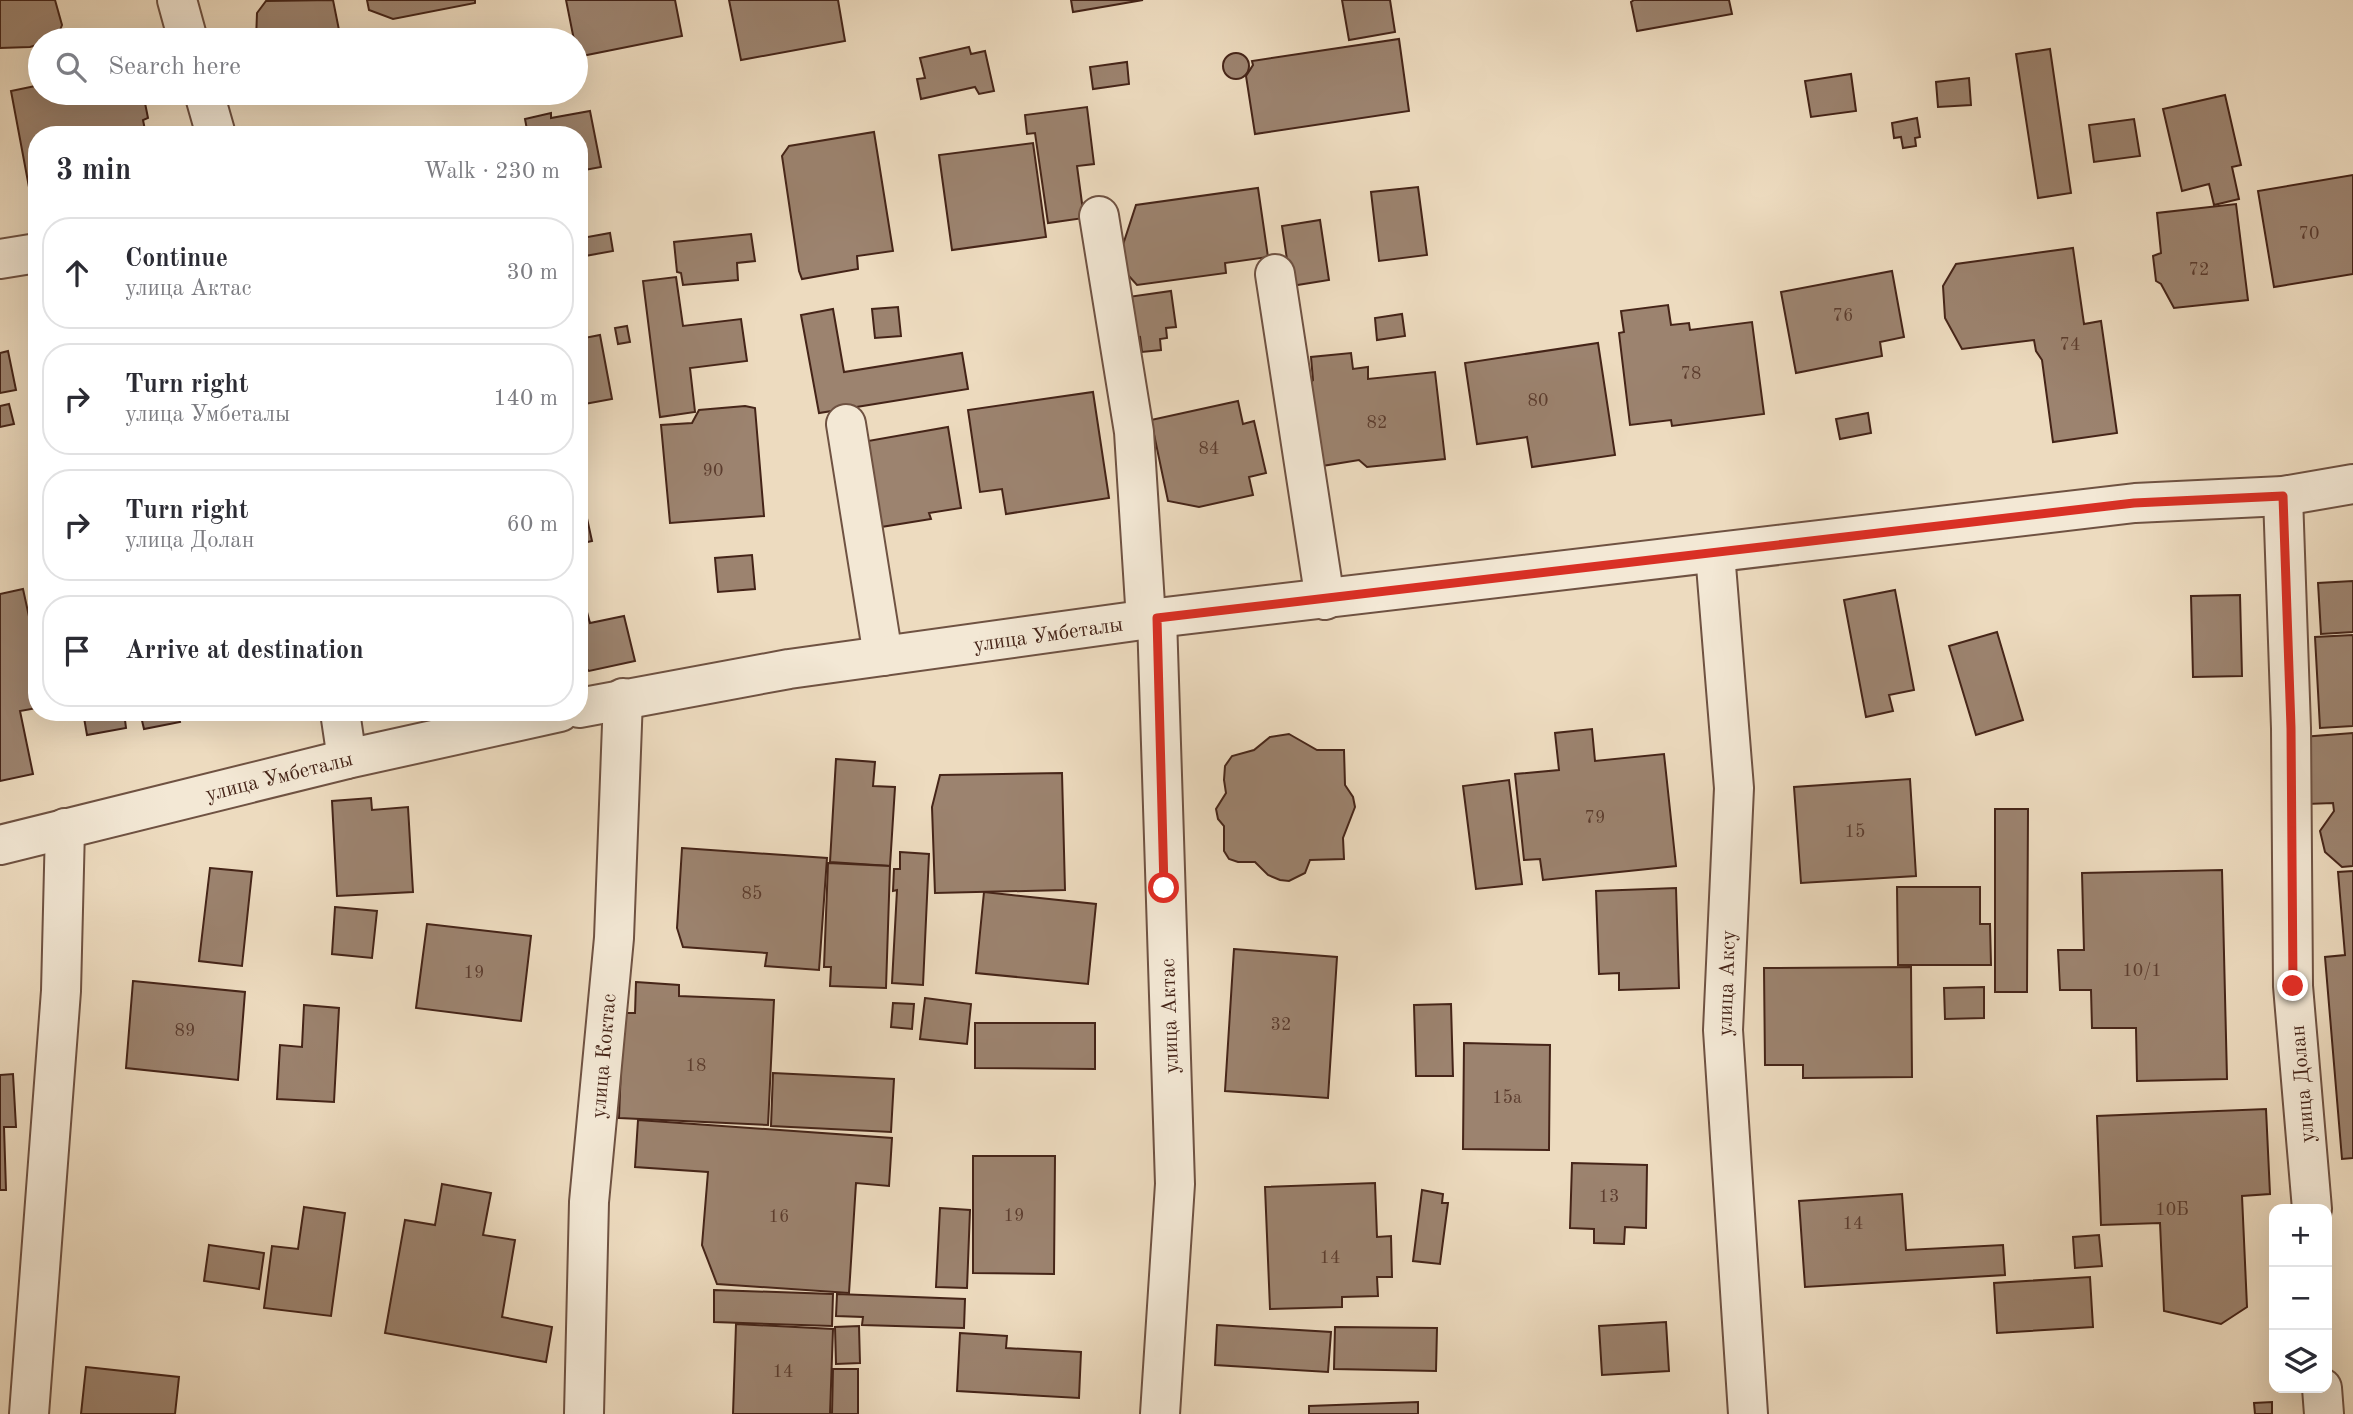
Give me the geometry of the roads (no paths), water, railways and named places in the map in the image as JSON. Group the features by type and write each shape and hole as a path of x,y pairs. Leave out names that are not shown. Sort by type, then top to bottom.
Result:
{"street":[{"path":"177,0 185,28"},
{"path":"207,105 213,126"},
{"name":"улица Актас","path":"1099,216 1134,432 1151,619 1175,1184 1160,1414"},
{"path":"0,259 28,254"},
{"path":"1275,274 1325,600"},
{"path":"846,424 883,656"},
{"name":"улица Умбеталы","path":"588,706 789,669 1151,619 2134,503 2283,496 2353,484"},
{"name":"улица Долан","path":"2283,496 2291,728 2293,986 2312,1204"},
{"name":"улица Аксу","path":"1716,553 1734,788 1723,1030 1748,1414"},
{"name":"улица Коктас","path":"584,1414 589,1202 614,938 623,698"},
{"path":"341,721 347,759"},
{"name":"улица Умбеталы","path":"0,845 347,759 518,721"},
{"path":"29,1414 61,991 65,828"},
{"path":"2322,1393 2324,1414"}]}
